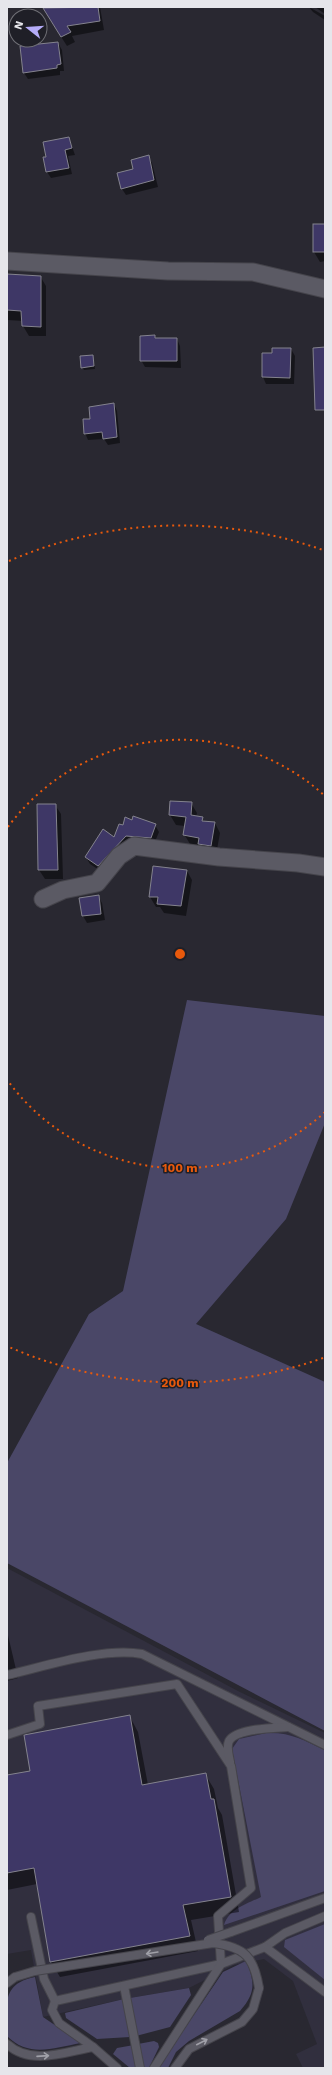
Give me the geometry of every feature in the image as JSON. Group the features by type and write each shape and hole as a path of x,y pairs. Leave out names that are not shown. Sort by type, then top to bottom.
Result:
{"street":[{"path":"7,261 168,270 253,272 325,289"},
{"path":"43,899 63,890 97,883 119,856 134,846 219,857 298,863 325,867"}],"lane":[{"path":"7,1675 62,1662 114,1653 131,1652 142,1654 325,1745"},
{"path":"7,1735 40,1724 38,1706 177,1684 230,1766"},
{"path":"154,2068 221,1964 218,1916 251,1888 230,1766 228,1742 238,1733 266,1728 289,1727"},
{"path":"191,1946 325,1898"},
{"path":"31,1916 44,1979 55,2001 52,2010 58,2023 94,2047 117,2068"},
{"path":"55,2001 221,1964 264,1947 285,1933 325,1916"},
{"path":"7,1983 15,1977 35,1971 213,1943 228,1945 244,1952 251,1961 256,1973 259,1988 253,2009 242,2022 189,2048 174,2068"},
{"path":"264,1947 325,1992"},
{"path":"124,1986 140,2068"},
{"path":"7,2044 14,2051 24,2055 36,2057 94,2047"}],"shaded area":[{"path":"187,1000 325,1016 325,1123 286,1219 196,1324 325,1382 325,1731 7,1563 7,1463 89,1314 123,1291"},
{"path":"7,1568 238,1691 325,1733 325,2068 303,2068 296,2054 317,2044 293,1981 264,1959 234,1965 189,1988 124,1999 43,2017 31,1950 7,1954"},
{"path":"266,1733 290,1735 325,1750 325,1891 224,1925 226,1919 234,1911 261,1897 232,1749 239,1739"},
{"path":"325,1924 325,1980 284,1947 285,1940"},
{"path":"246,1961 251,1975 252,1987 249,1999 245,2005 240,2011 189,2041 176,2052 168,2068 158,2068 223,1972"},
{"path":"35,1977 43,2017 81,2043 42,2050 24,2047 15,2043 7,2036 7,2006 11,1991 16,1985 24,1980"},
{"path":"189,1988 191,1995 170,2027 136,2036 130,1998"},
{"path":"124,1999 130,2037 97,2039 66,2018 65,2013"},
{"path":"154,2041 158,2043 159,2047 149,2068 142,2068 138,2044"},
{"path":"134,2045 137,2068 130,2068 113,2054 117,2048"}],"building":[{"path":"98,7 100,21 67,26 71,32 61,37 48,16 48,8 43,8"},
{"path":"58,42 61,64 57,65 57,68 23,73 20,48 48,48 48,43"},
{"path":"69,137 72,148 65,150 69,168 46,172 43,157 46,157 43,142"},
{"path":"149,155 154,180 121,189 117,173 133,169 131,160"},
{"path":"313,224 325,224 325,252 313,252"},
{"path":"7,274 41,276 41,327 22,326 21,311 7,310"},
{"path":"155,335 155,338 177,338 177,361 140,361 140,336"},
{"path":"325,347 325,410 315,410 313,348"},
{"path":"272,348 291,348 290,378 262,377 262,353 272,353"},
{"path":"93,355 94,366 81,368 80,356"},
{"path":"114,403 117,437 103,439 102,432 84,434 83,419 90,419 89,407"},
{"path":"170,801 192,802 191,815 203,817 202,821 215,822 211,846 198,844 199,838 183,835 186,817 169,815"},
{"path":"37,804 56,804 58,870 38,870"},
{"path":"133,816 156,824 151,838 126,836 98,866 85,857 103,829 114,837 119,824 123,825 125,817 132,820"},
{"path":"153,866 187,870 181,906 157,904 158,897 149,897"},
{"path":"99,895 101,914 82,916 79,898"},
{"path":"130,1715 142,1785 206,1773 211,1799 214,1799 231,1897 183,1905 190,1936 50,1962 34,1868 7,1873 7,1775 30,1771 24,1735"}]}
